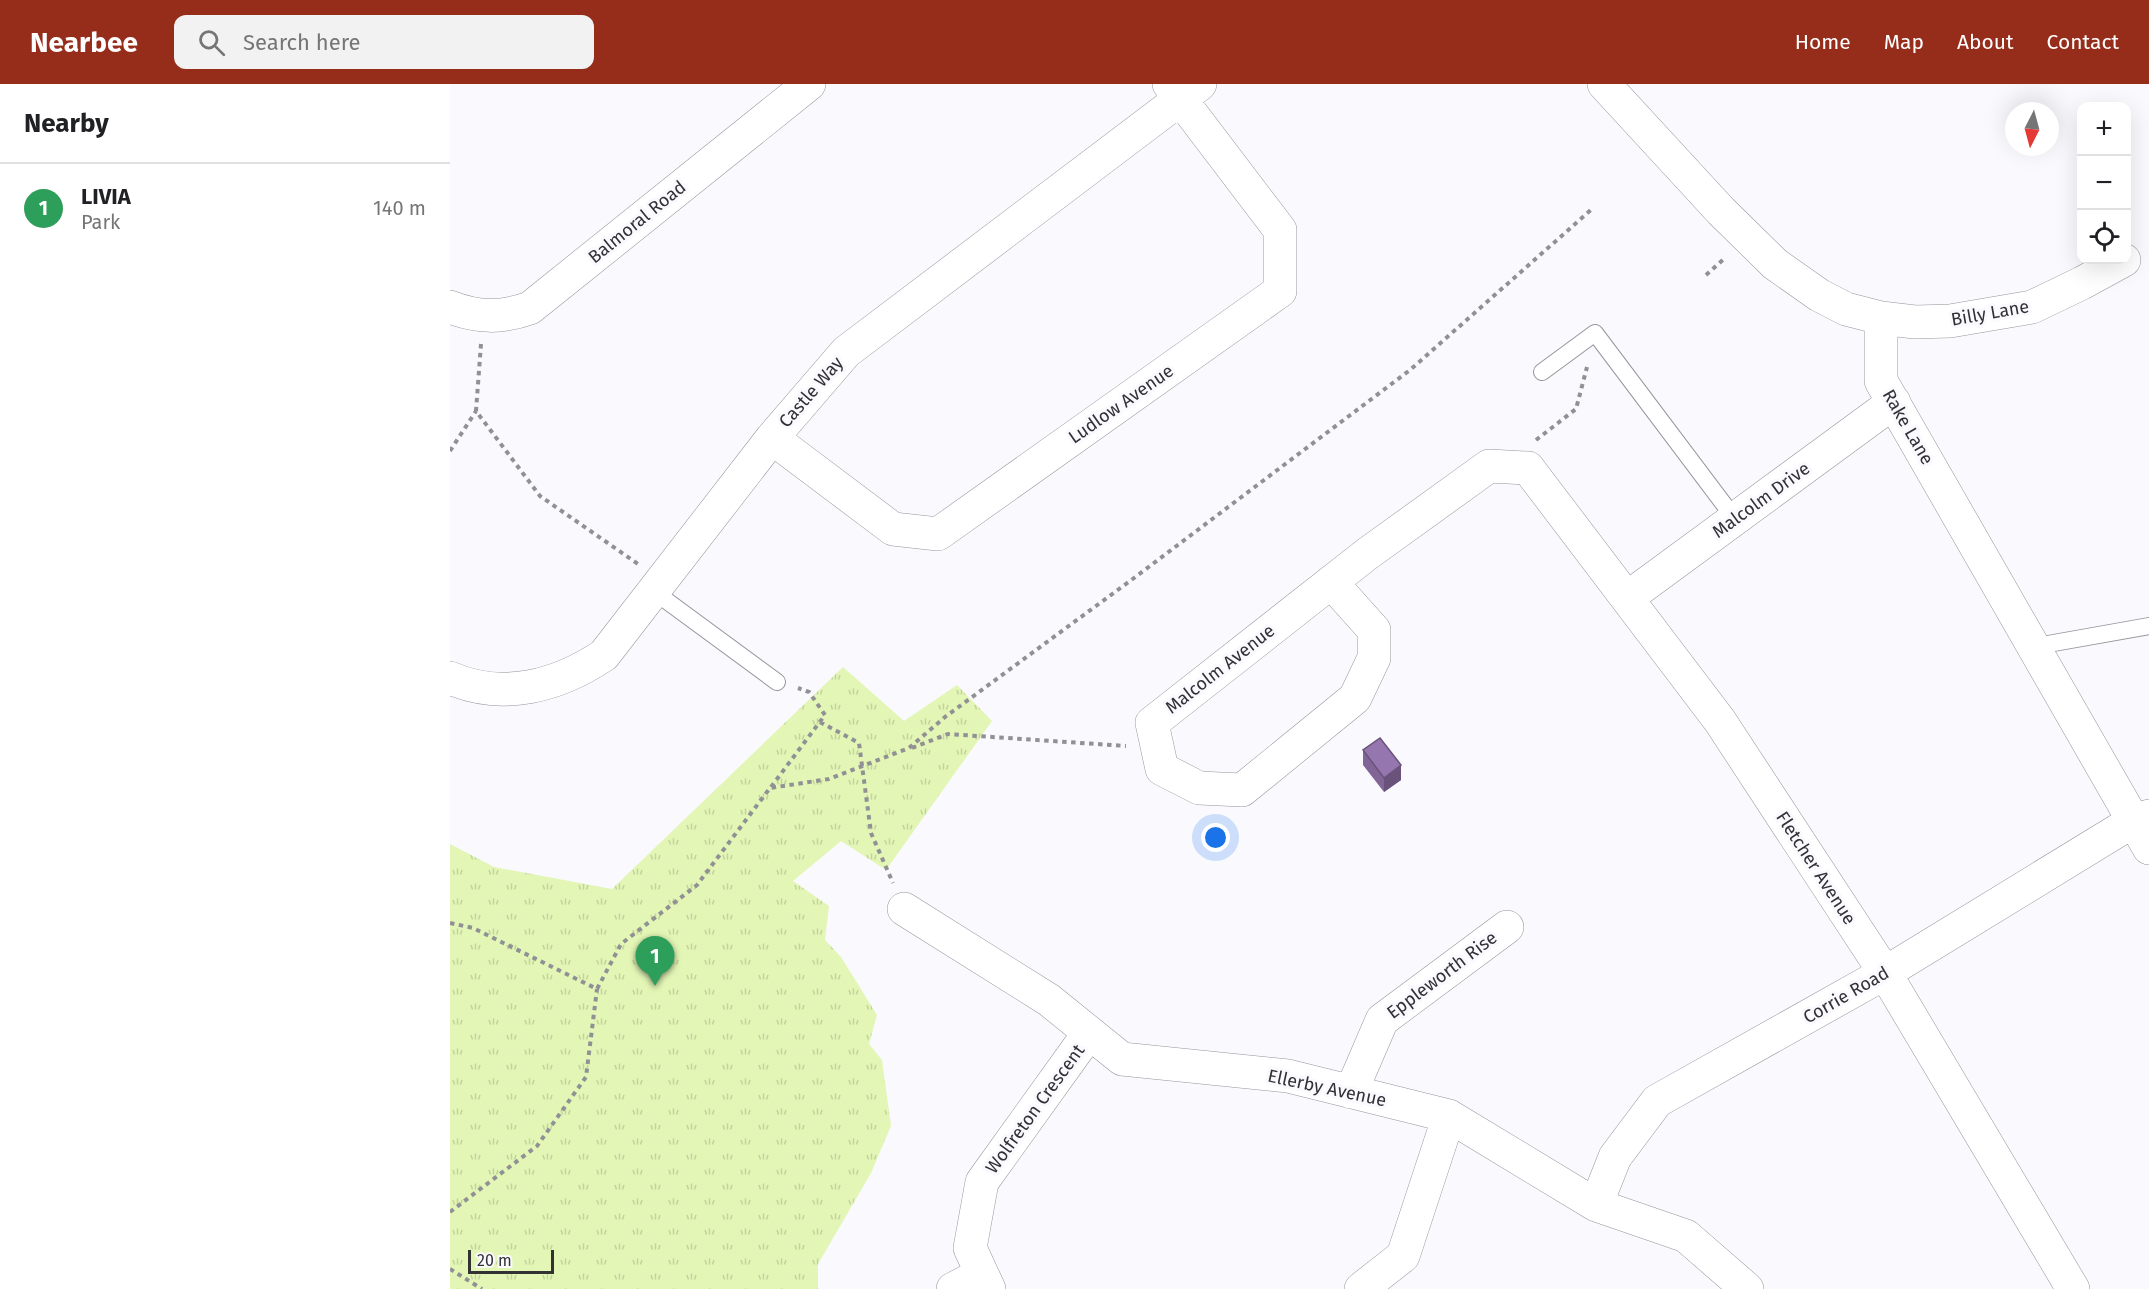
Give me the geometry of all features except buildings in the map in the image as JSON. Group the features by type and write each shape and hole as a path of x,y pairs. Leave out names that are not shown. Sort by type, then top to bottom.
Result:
{"street":[{"name":"Balmoral Road","path":"450,307 465,313 483,316 515,314 530,308 809,84"},
{"path":"1604,84 1721,211 1775,264 1818,295 1846,309 1881,318"},
{"name":"Castle Way","path":"450,678 475,686 518,689 542,685 563,678 604,655 772,438 846,352 1183,89"},
{"name":"Ludlow Avenue","path":"772,438 893,529 938,534 1280,291 1280,230 1183,89"},
{"name":"Billy Lane","path":"2131,256 2149,245"},
{"name":"Billy Lane","path":"1881,318 1915,322 1950,321 2032,307 2116,264"},
{"name":"Rake Lane","path":"1881,318 1881,381 2037,650 2144,828"},
{"name":"Malcolm Drive","path":"1627,598 1894,402"},
{"name":"Malcolm Avenue","path":"1331,582 1374,630 1374,658 1355,698 1242,790 1199,788 1162,769 1152,723 1331,582 1489,466 1521,468"},
{"name":"Fletcher Avenue","path":"1521,468 1627,598 1720,721 1885,973 2073,1289"},
{"name":"Corrie Road","path":"1596,1205 1615,1157 1657,1101 2144,828"},
{"name":"Ellerby Avenue","path":"904,909 1049,1000 1122,1059 1288,1077 1449,1116 1596,1205 1686,1236 1747,1289"},
{"name":"Eppleworth Rise","path":"1351,1092 1382,1020 1507,927"},
{"name":"Wolfreton Crescent","path":"985,1281 970,1248 982,1182 1089,1033"},
{"path":"1361,1289 1402,1256 1449,1116"},
{"path":"953,1289 985,1281"}],"lane":[{"path":"1542,372 1595,333 1735,519"},
{"path":"656,585 777,682"},
{"path":"2037,650 2048,644 2149,626"}],"path":[{"path":"909,748 945,717 1410,370 1592,209"},
{"path":"450,450 476,411 483,316"},
{"path":"1521,468 1523,449 1576,409 1595,333"},
{"path":"476,411 540,496 656,585"},
{"path":"450,1212 537,1146 586,1077 597,989 621,944 697,885 825,715 809,692 777,682"},
{"path":"820,722 859,743 871,833 904,909"},
{"path":"770,788 829,778 948,734 1157,748"},
{"path":"450,923 472,928 597,989"},
{"path":"450,1269 482,1289"}],"green space":[{"path":"843,667 904,721 957,685 992,721 886,870 841,841 793,881 829,906 825,940 841,957 877,1015 869,1044 882,1060 891,1126 871,1173 818,1264 818,1289 450,1289 450,844 494,867 612,889"}],"place":[{"name":"LIVIA","path":"655,986"}]}
